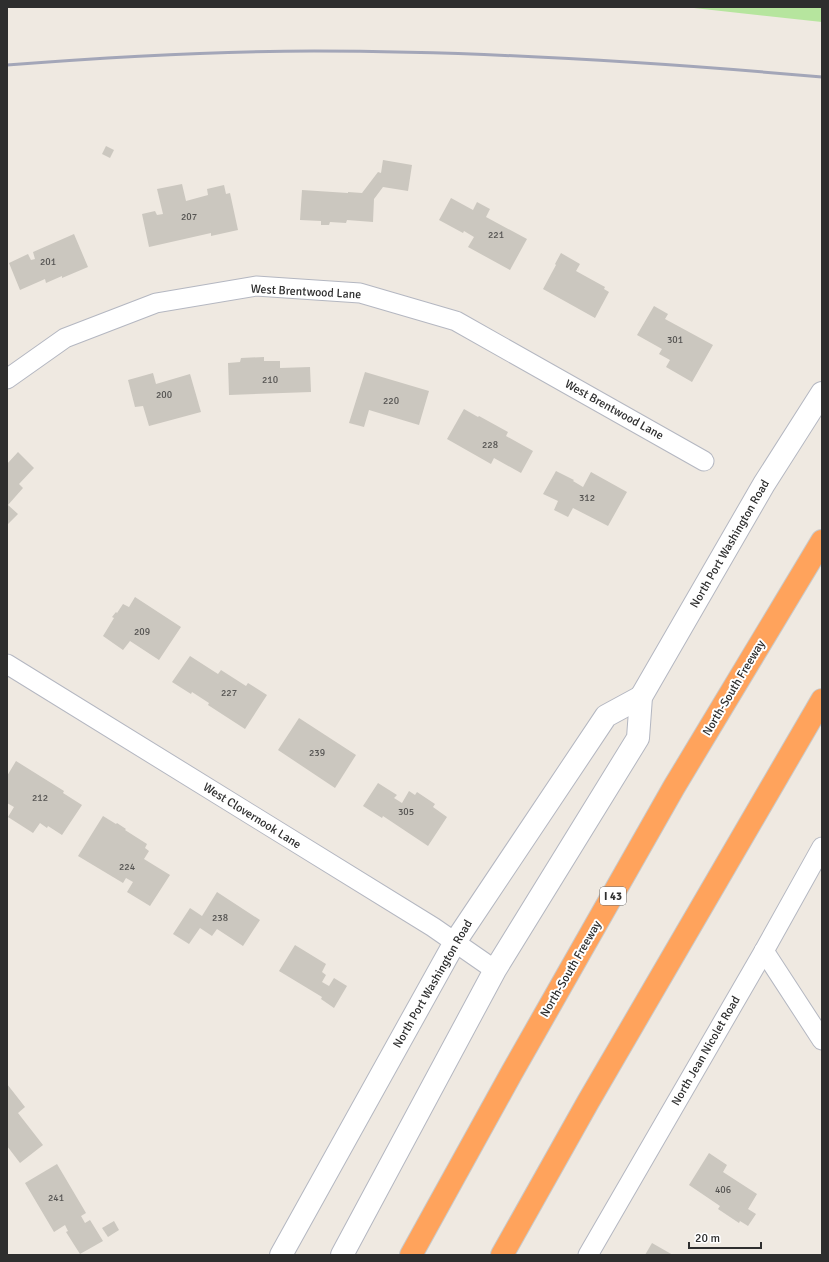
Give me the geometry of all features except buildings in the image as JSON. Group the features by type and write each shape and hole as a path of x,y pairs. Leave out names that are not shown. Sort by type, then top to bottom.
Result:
{"highway":[{"name":"North-South Freeway","path":"411,1255 674,788 822,541"},
{"path":"502,1255 588,1102 822,700"}],"main road":[{"name":"North Port Washington Road","path":"342,1255 495,970 638,738 642,697 764,484 822,393"},
{"name":"North Port Washington Road","path":"281,1255 455,942 606,716 642,697"}],"street":[{"name":"West Brentwood Lane","path":"7,379 65,338 156,303 256,286 360,293 456,321 704,461"},
{"name":"West Clovernook Lane","path":"7,664 455,942 495,970"},
{"name":"North Jean Nicolet Road","path":"588,1255 764,951 822,847"},
{"path":"764,951 822,1040"}],"green space":[{"path":"685,7 822,7 822,22"}],"railway":[{"path":"7,65 199,53 314,51 441,53 568,58 822,77"}]}
